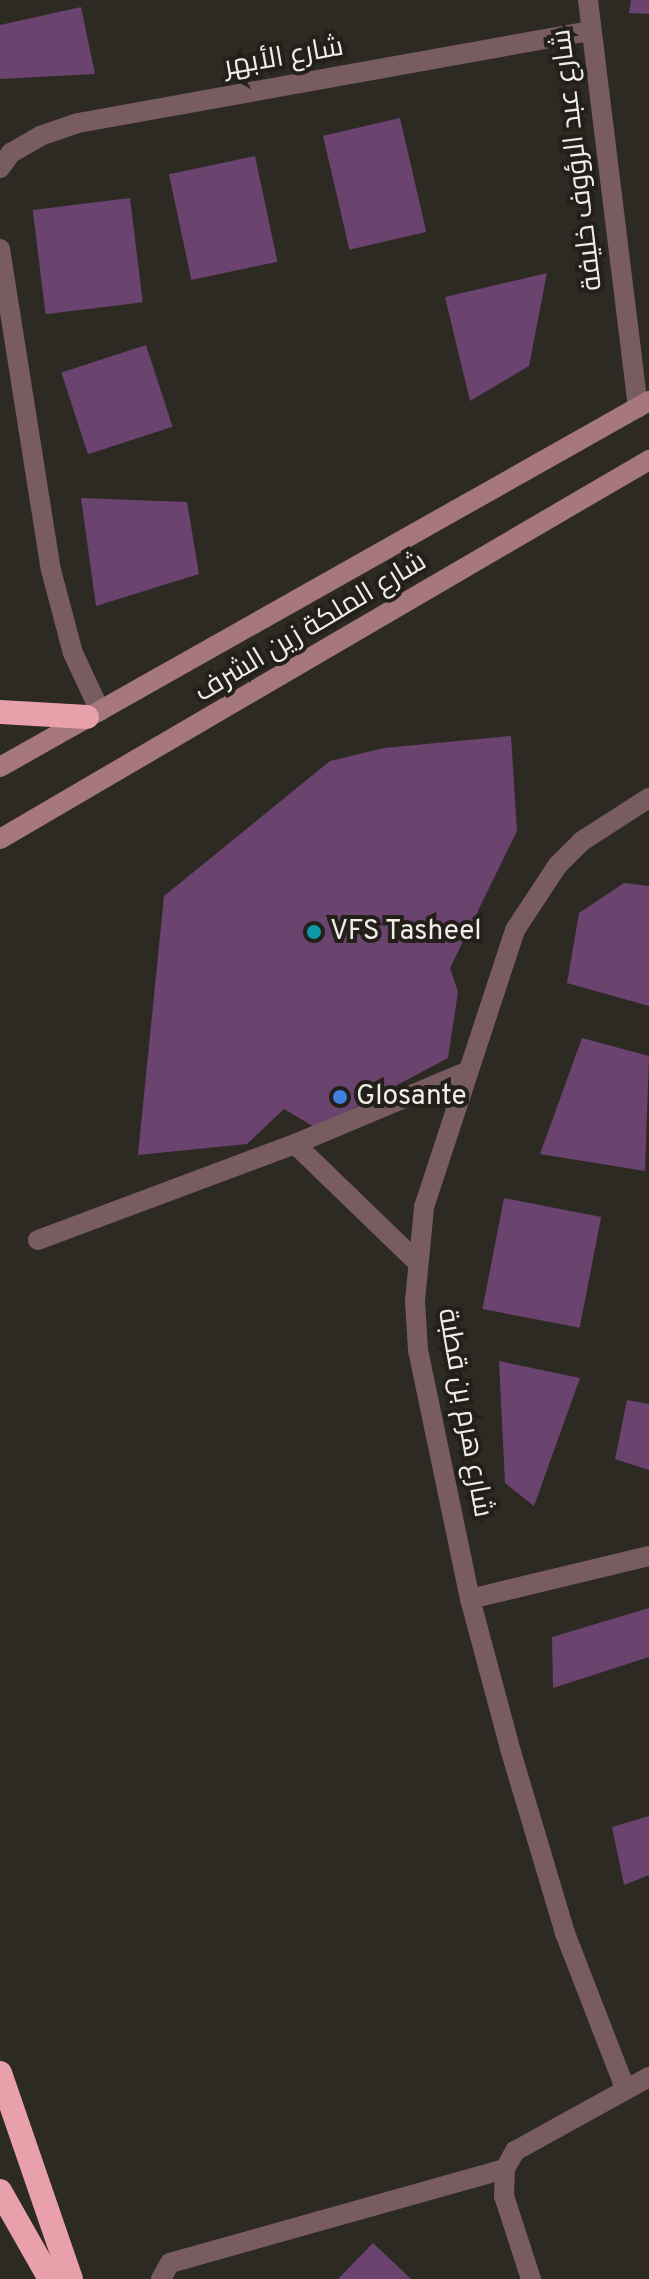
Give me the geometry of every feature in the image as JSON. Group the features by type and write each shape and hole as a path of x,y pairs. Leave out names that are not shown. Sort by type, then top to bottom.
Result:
{"highway":[{"path":"0,712 94,714"},
{"path":"0,2073 71,2279"},
{"path":"0,2191 50,2279"}],"main road":[{"name":"شارع الملكة زين الشرف","path":"0,767 643,404"},
{"name":"شارع الملكة زين الشرف","path":"0,839 649,460"}],"street":[{"name":"شارع عبد الرؤوف خليفة","path":"588,0 643,404"},
{"name":"شارع الأبهر","path":"0,168 11,153 40,136 78,123 590,31"},
{"path":"0,249 54,583 94,714"},
{"name":"شارع هرم بن قطبة","path":"625,2088 565,1933 470,1599 418,1350 416,1261 424,1207 464,1073 526,907 582,841 649,798"},
{"path":"38,1240 295,1144 464,1073"},
{"path":"295,1144 416,1261"},
{"path":"470,1599 649,1556"},
{"path":"531,2279 504,2196 505,2169 515,2151 649,2077"},
{"path":"161,2279 170,2263 505,2169"}],"building":[{"path":"631,0 649,0 649,14 629,13"},
{"path":"81,7 95,74 0,79 0,25"},
{"path":"400,118 426,232 349,250 323,136"},
{"path":"255,156 277,262 191,280 169,174"},
{"path":"130,198 143,302 46,314 33,210"},
{"path":"547,273 529,366 470,401 445,297"},
{"path":"146,345 173,427 88,454 61,373"},
{"path":"81,498 187,502 199,574 96,606"},
{"name":"VFS Tasheel","path":"511,736 517,831 450,968 458,992 448,1058 316,1128 284,1109 247,1144 138,1155 164,896 330,761 384,748"},
{"path":"624,883 649,886 649,1006 567,983 579,913"},
{"path":"582,1038 649,1056 645,1171 540,1154"},
{"path":"504,1198 601,1217 580,1328 482,1309"},
{"path":"499,1361 580,1378 534,1506 505,1483"},
{"path":"627,1400 649,1404 649,1470 615,1459"},
{"path":"649,1608 649,1657 553,1688 552,1637"},
{"path":"649,1816 649,1875 624,1885 612,1827"},
{"path":"373,2243 411,2279 338,2279"}],"place":[{"name":"VFS Tasheel","path":"314,932"},
{"name":"Glosante","path":"340,1097"}]}
